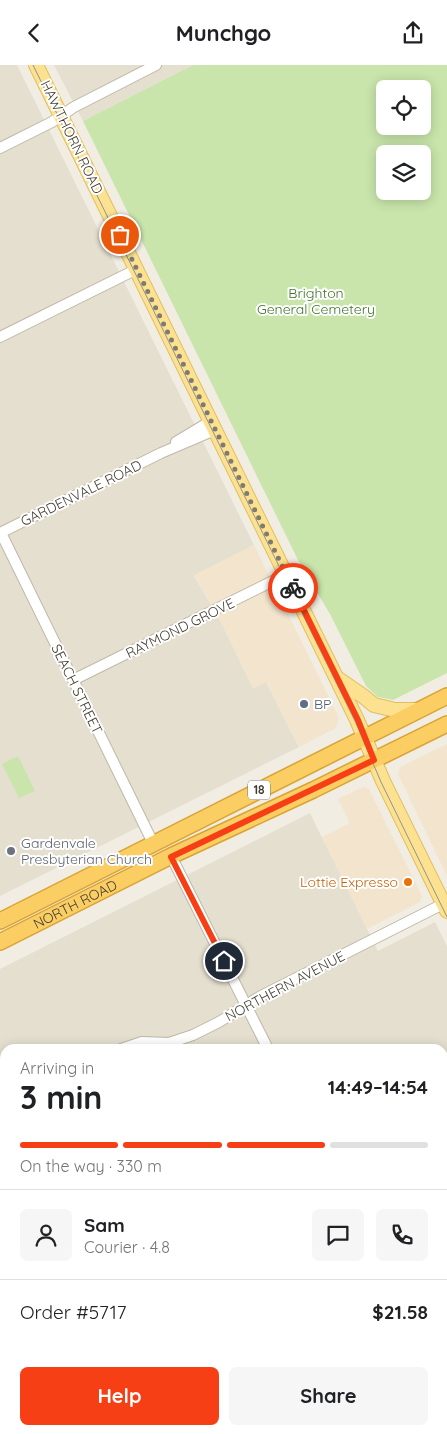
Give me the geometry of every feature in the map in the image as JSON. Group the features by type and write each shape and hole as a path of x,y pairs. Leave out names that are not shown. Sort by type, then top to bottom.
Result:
{"highway":[{"name":"NORTH ROAD","path":"0,921 447,696"},
{"name":"NORTH ROAD","path":"0,942 447,724"},
{"path":"301,768 313,790"}],"main road":[{"name":"HAWTHORN ROAD","path":"36,65 287,574 365,736 401,819 445,908"},
{"path":"337,678 374,705 394,710 420,710"}],"street":[{"path":"0,148 156,65"},
{"path":"0,337 137,269"},
{"name":"GARDENVALE ROAD","path":"0,533 213,425"},
{"name":"SEACH STREET","path":"0,533 154,845"},
{"name":"RAYMOND GROVE","path":"73,680 287,574"},
{"path":"171,857 266,1044"},
{"name":"NORTHERN AVENUE","path":"136,1044 142,1042 162,1044 176,1042 218,1022 261,996 445,908"}],"shaded area":[{"path":"0,65 17,65 254,545 194,576 221,622 253,688 266,682 299,747 0,896"},
{"path":"54,65 193,65 83,121"},
{"path":"254,545 339,718 336,728 299,747 266,682 253,688 221,622 194,575"},
{"path":"447,744 447,876 398,774 400,767"},
{"path":"363,787 369,789 422,896 420,902 367,929 322,837 350,823 338,799"},
{"path":"310,813 378,951 435,922 447,946 447,1044 0,1044 0,969"}],"green space":[{"name":"Brighton General Cemetery","path":"193,65 447,65 447,673 393,700 378,697 366,686 330,614 298,560 83,121"},
{"path":"18,756 35,791 19,798 2,764"}],"tram line":[{"path":"33,65 355,721 381,782 447,917"}],"way so far":[{"path":"120,235 293,588"}],"place":[{"name":"BP","path":"304,704"},
{"name":"Gardenvale Presbyterian Church","path":"11,851"},
{"name":"Lottie Expresso","path":"408,882"}],"route":[{"path":"224,961 171,857 374,760 358,720 293,588"}]}
